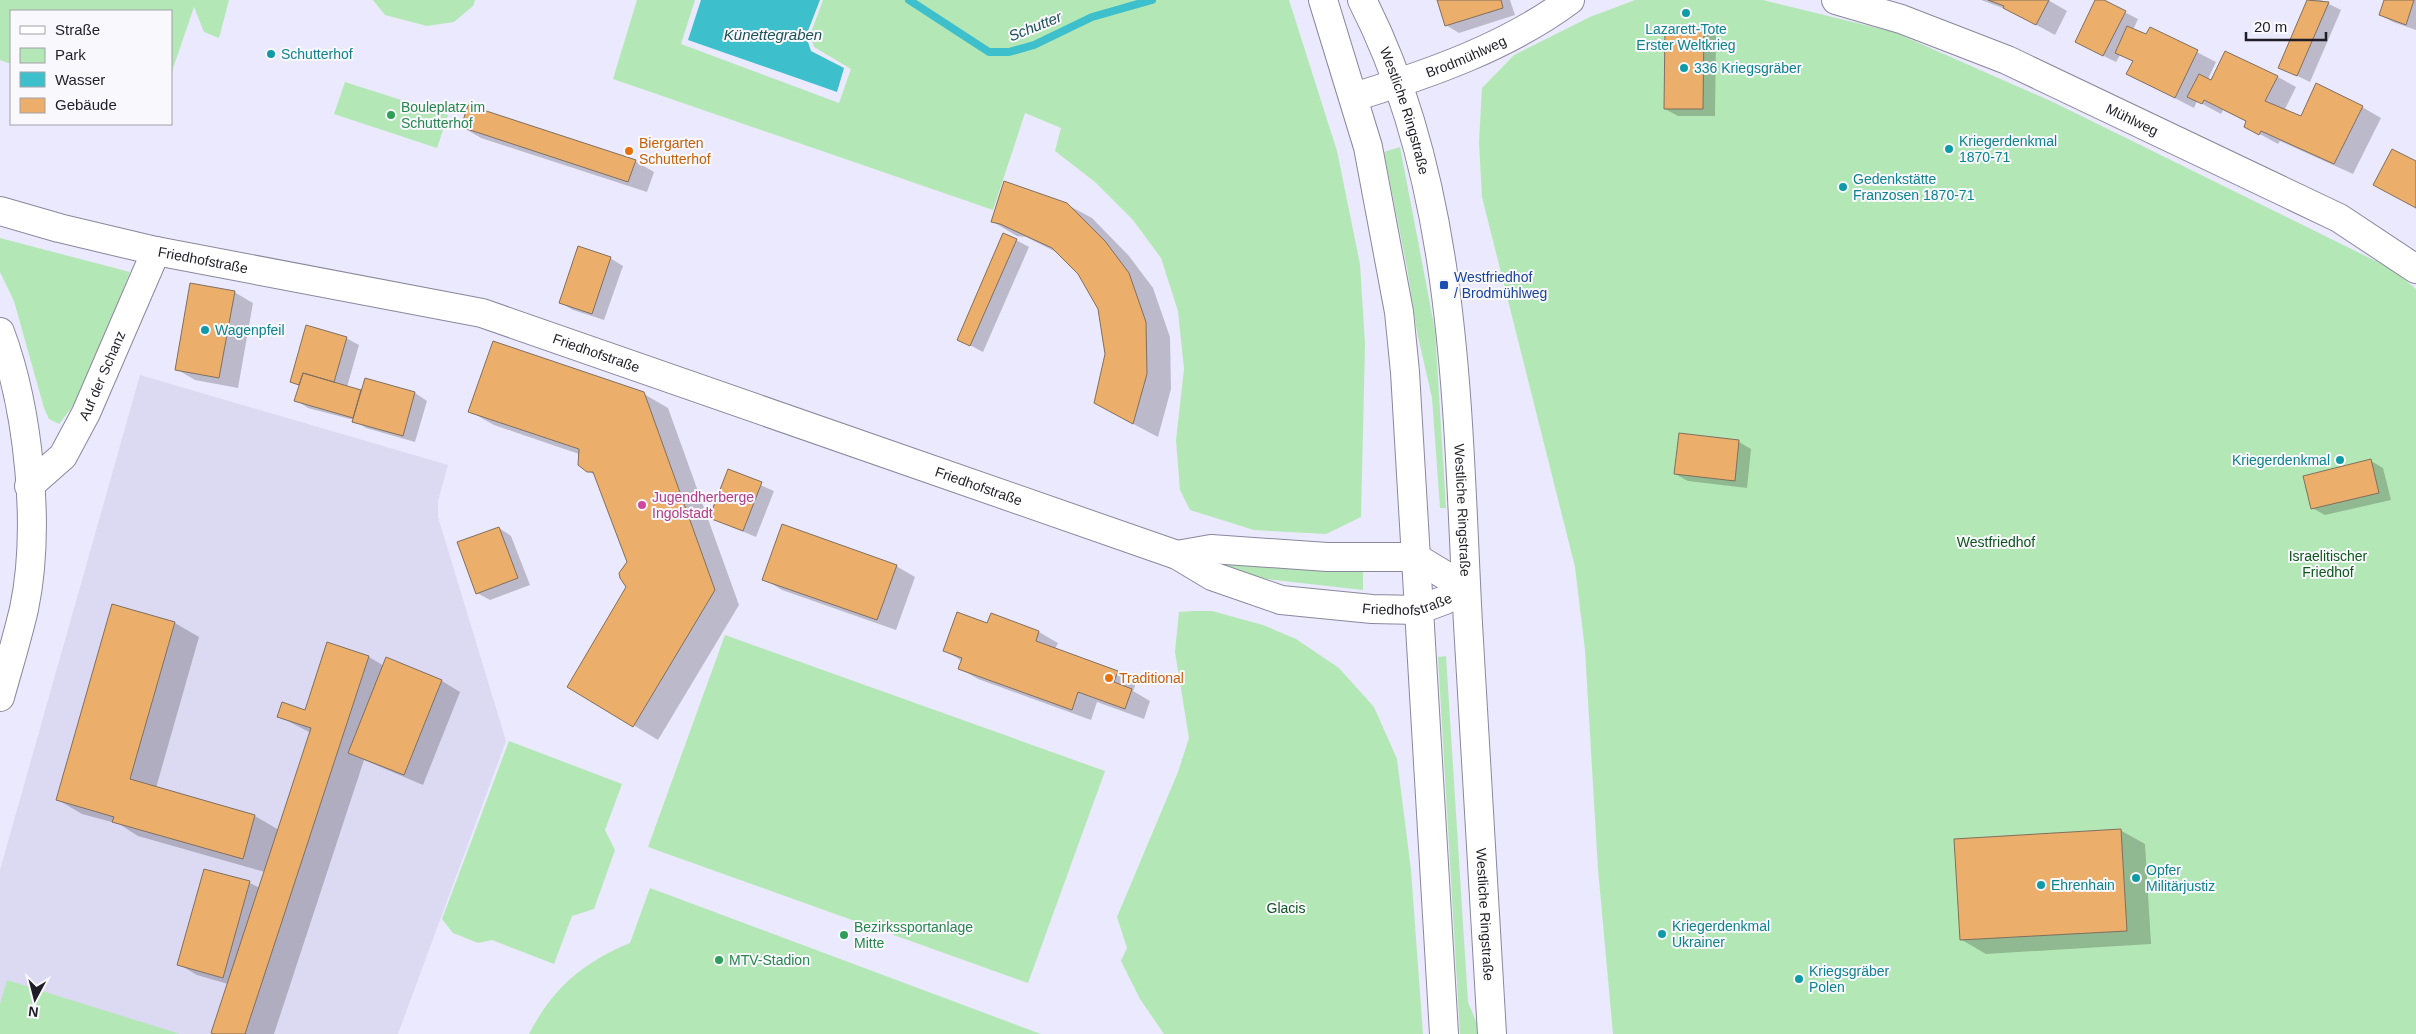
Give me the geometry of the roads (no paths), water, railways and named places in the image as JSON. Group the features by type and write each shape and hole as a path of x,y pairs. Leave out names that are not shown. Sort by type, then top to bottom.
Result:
{"street":[{"path":"1323,0 1368,147 1399,312 1405,372 1444,1034"},
{"name":"Westliche Ringstraße","path":"1362,0 1376,29 1397,84 1422,162 1448,308 1454,368 1492,1034"},
{"name":"Brodmühlweg","path":"1354,97 1397,84 1509,38 1570,0"},
{"name":"Mühlweg","path":"1836,0 1901,19 2007,60 2339,218 2416,269"},
{"path":"0,192 12,204 59,228"},
{"name":"Friedhofstraße","path":"0,211 59,228 156,251 482,313 1177,555 1212,576 1281,600 1372,609 1418,610 1445,600 1466,588 1415,557 1328,557 1211,549 1177,555"},
{"name":"Auf der Schanz","path":"29,486 63,456 86,413 156,251"},
{"path":"0,332 12,364 24,423 31,524 29,574 24,608 0,697"}],"water":[{"name":"Künettegraben","path":"701,0 820,0 806,36 811,51 844,68 837,92 688,40"}],"waterway":[{"name":"Schutter","path":"909,0 989,52 1009,52 1034,45 1092,17 1152,0"}],"place":[{"name":"Lazarett-Tote Erster Weltkrieg","path":"1686,13"},
{"name":"Schutterhof","path":"271,54"},
{"name":"336 Kriegsgräber","path":"1684,68"},
{"name":"Bouleplatz im Schutterhof","path":"391,115"},
{"name":"Kriegerdenkmal 1870-71","path":"1949,149"},
{"name":"Biergarten Schutterhof","path":"629,151"},
{"name":"Gedenkstätte Franzosen 1870-71","path":"1843,187"},
{"name":"Westfriedhof / Brodmühlweg","path":"1444,285"},
{"name":"Wagenpfeil","path":"205,330"},
{"name":"Kriegerdenkmal","path":"2340,460"},
{"name":"Jugendherberge Ingolstadt","path":"642,505"},
{"name":"Traditional","path":"1109,678"},
{"name":"Opfer Militärjustiz","path":"2136,878"},
{"name":"Ehrenhain","path":"2041,885"},
{"name":"Kriegerdenkmal Ukrainer","path":"1662,934"},
{"name":"Bezirkssportanlage Mitte","path":"844,935"},
{"name":"MTV-Stadion","path":"719,960"},
{"name":"Kriegsgräber Polen","path":"1799,979"}],"park label":[{"name":"Westfriedhof","path":"1996,542"},
{"name":"Israelitischer Friedhof","path":"2328,564"},
{"name":"Glacis","path":"1286,908"}]}
